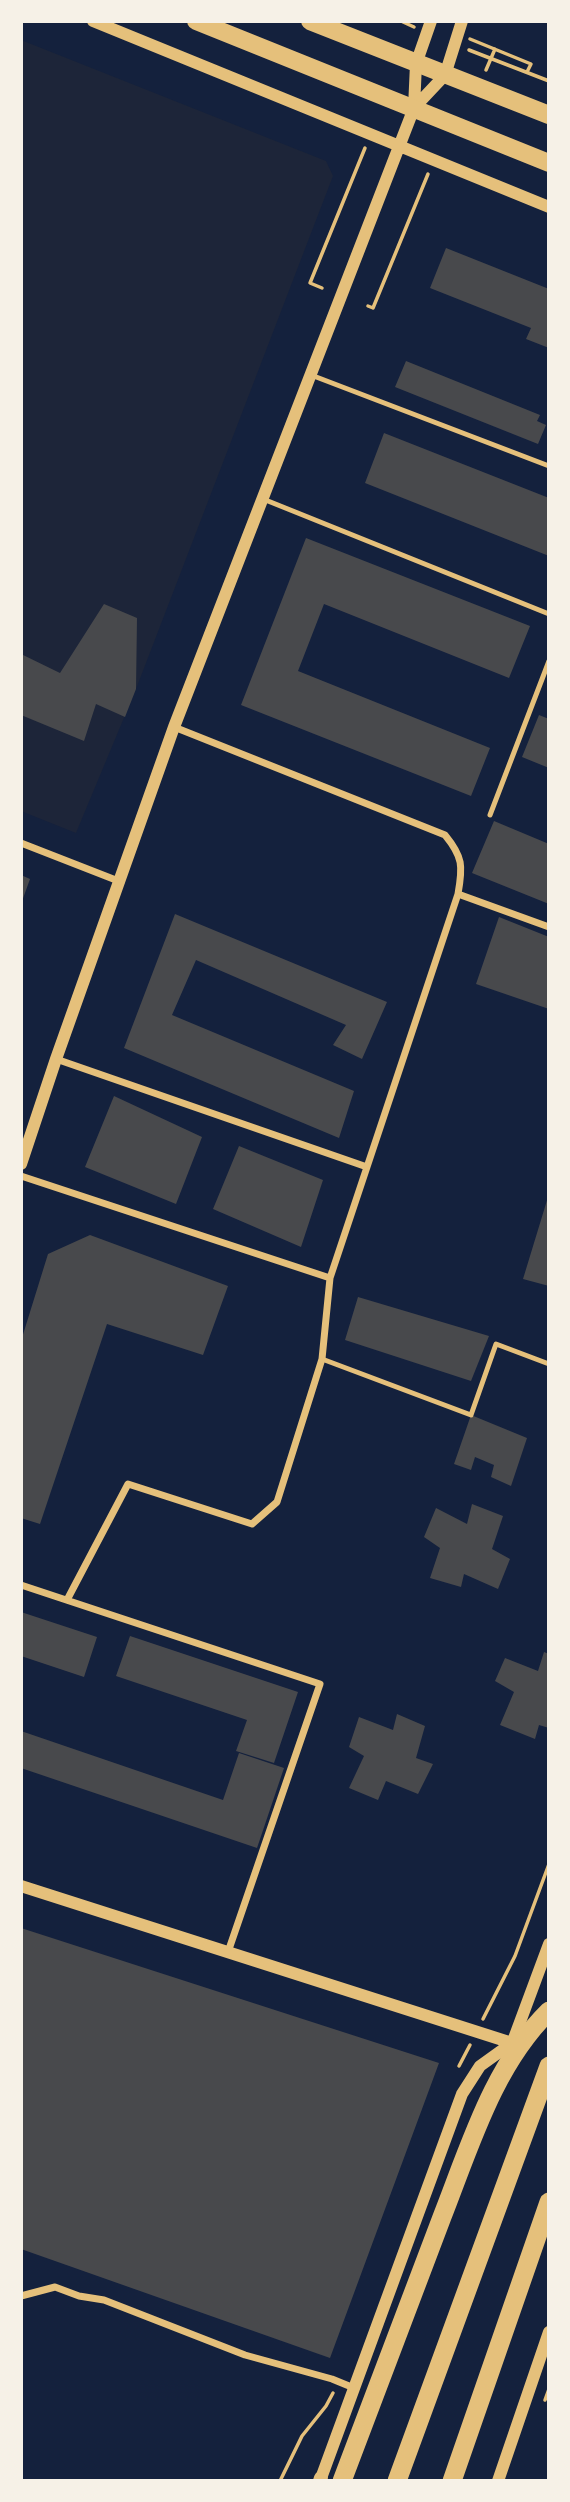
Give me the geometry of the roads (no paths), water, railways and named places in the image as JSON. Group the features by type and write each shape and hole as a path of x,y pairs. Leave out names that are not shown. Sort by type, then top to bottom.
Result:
{"highway":[{"path":"342,2481 496,2085 514,2055 549,2011"},
{"path":"512,2043 520,2042 531,2033"},
{"path":"397,2481 549,2066"},
{"path":"452,2481 549,2202"}],"main road":[{"path":"196,21 549,163"},
{"path":"310,21 549,115"}],"street":[{"path":"93,21 549,207"},
{"path":"414,108 445,75 462,21"},
{"path":"21,1164 174,727 414,108 416,64 429,27"},
{"path":"67,1600 128,1484 252,1524 277,1502 322,1359 330,1278 458,894 463,867 455,848 445,835 174,727"},
{"path":"21,843 121,882"},
{"path":"458,894 549,927"},
{"path":"56,1059 367,1167"},
{"path":"21,1176 330,1278"},
{"path":"21,1586 320,1684 228,1952"},
{"path":"21,1886 512,2043"},
{"path":"496,2085 549,1944"},
{"path":"320,2480 463,2091 484,2062 512,2043"},
{"path":"21,2296 55,2287 104,2301 246,2355 332,2379 354,2388"},
{"path":"498,2481 549,2332"}],"lane":[{"path":"311,375 549,466"},
{"path":"263,499 549,614"},
{"path":"490,815 549,661"},
{"path":"322,1359 471,1415 496,1344 549,1364"}]}
